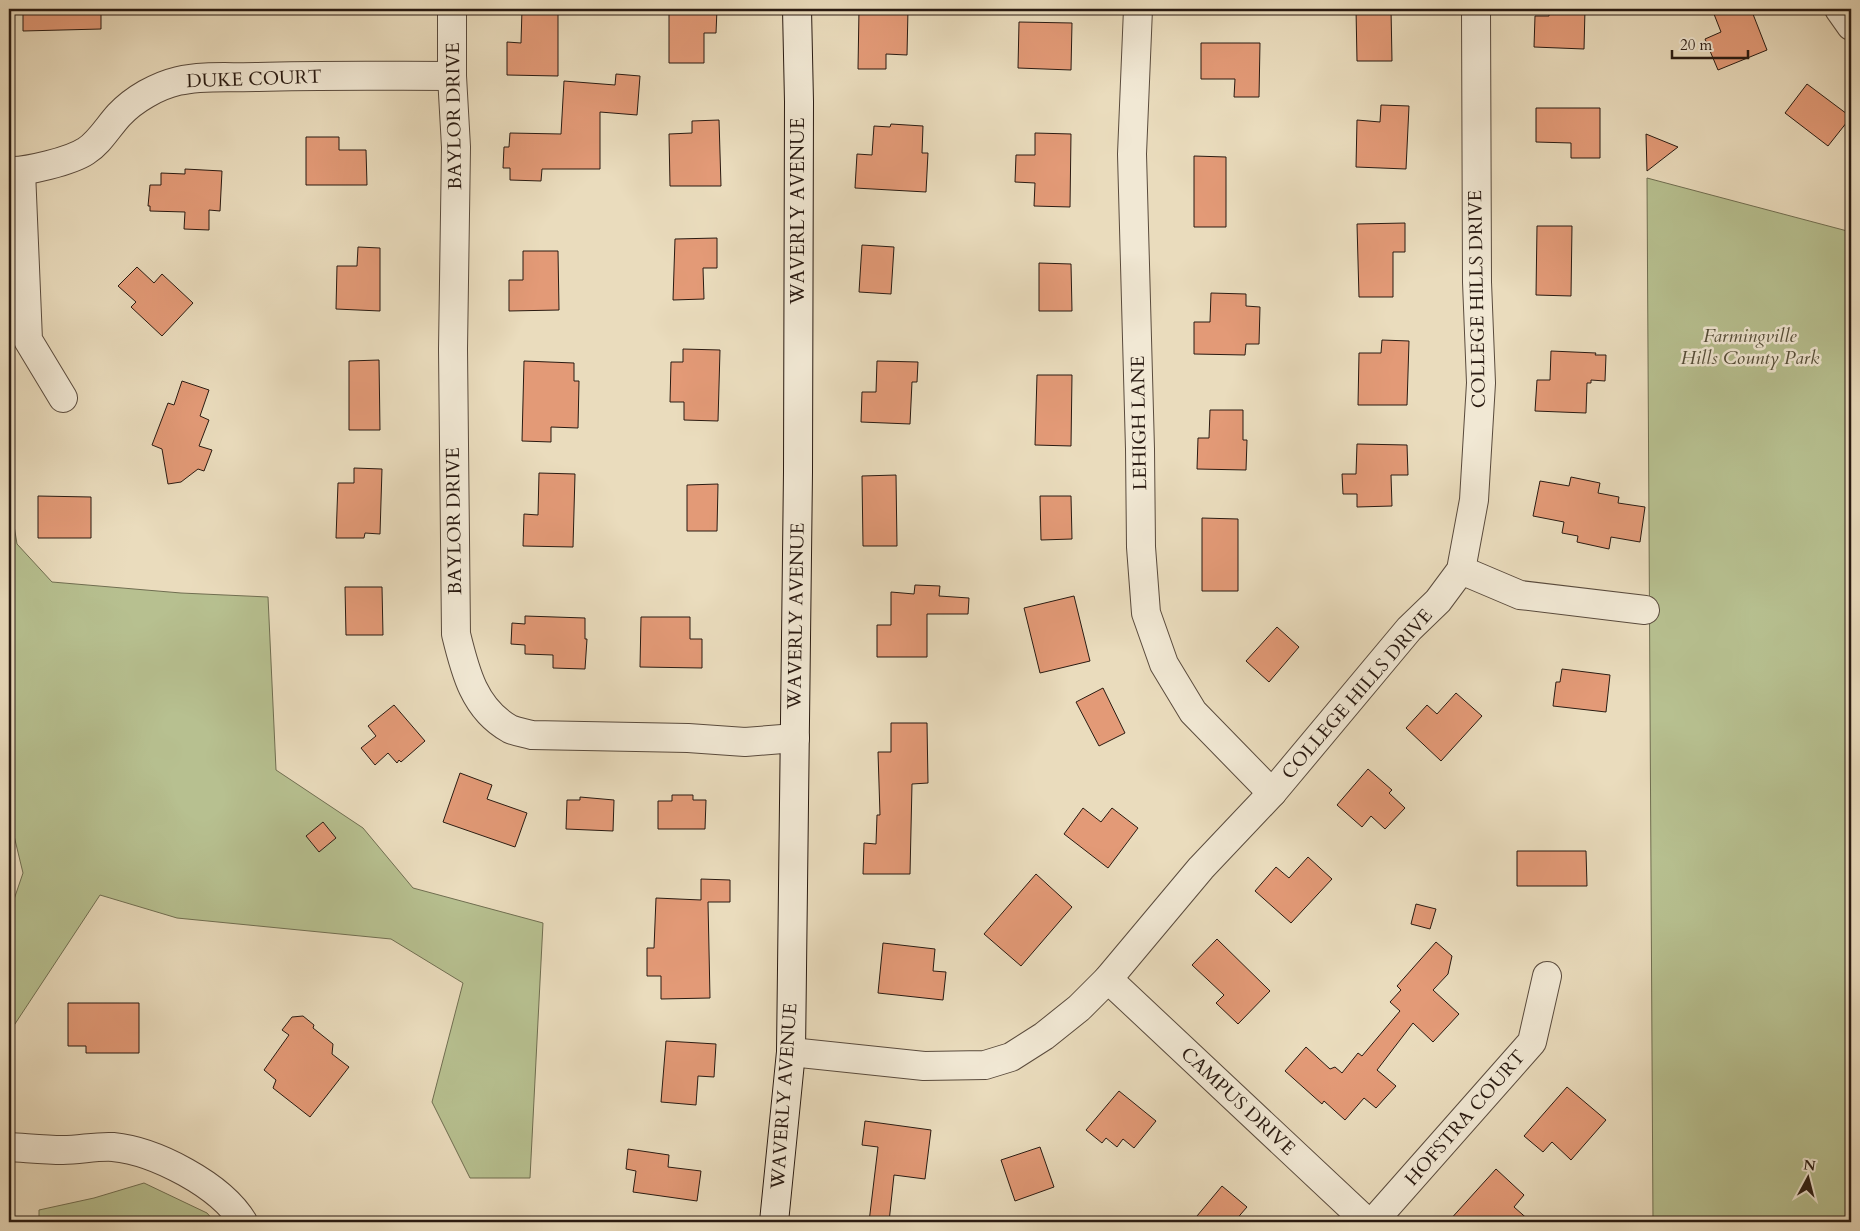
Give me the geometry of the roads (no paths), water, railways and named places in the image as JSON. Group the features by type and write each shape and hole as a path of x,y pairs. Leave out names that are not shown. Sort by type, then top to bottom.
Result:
{"street":[{"name":"BAYLOR DRIVE","path":"452,9 452,76 456,147 454,454 456,634 464,668 473,692 493,717 511,730 532,735 688,738 745,742 795,738"},
{"name":"WAVERLY AVENUE","path":"774,1222 791,1052 798,384 799,102 797,9"},
{"name":"LEHIGH LANE","path":"1138,9 1132,154 1141,547 1146,613 1164,664 1193,712 1272,793"},
{"name":"COLLEGE HILLS DRIVE","path":"791,1052 924,1066 985,1065 1011,1057 1044,1036 1079,1008 1108,979 1201,868 1272,793 1409,629 1438,601 1461,570 1474,500 1481,383 1476,282 1476,9"},
{"path":"1839,9 1851,26"},
{"name":"DUKE COURT","path":"62,398 28,340 15,171 68,159 86,152 120,114 139,99 158,88 178,81 278,77 452,76"},
{"path":"1461,570 1520,595 1645,610"},
{"name":"HOFSTRA COURT","path":"1373,1222 1532,1042 1547,976"},
{"name":"CAMPUS DRIVE","path":"1108,979 1367,1222"},
{"path":"9,1147 65,1150 90,1147 114,1148 148,1156 179,1169 209,1186 243,1222"}],"park label":[{"name":"Farmingville Hills County Park","path":"1750,347"}]}
